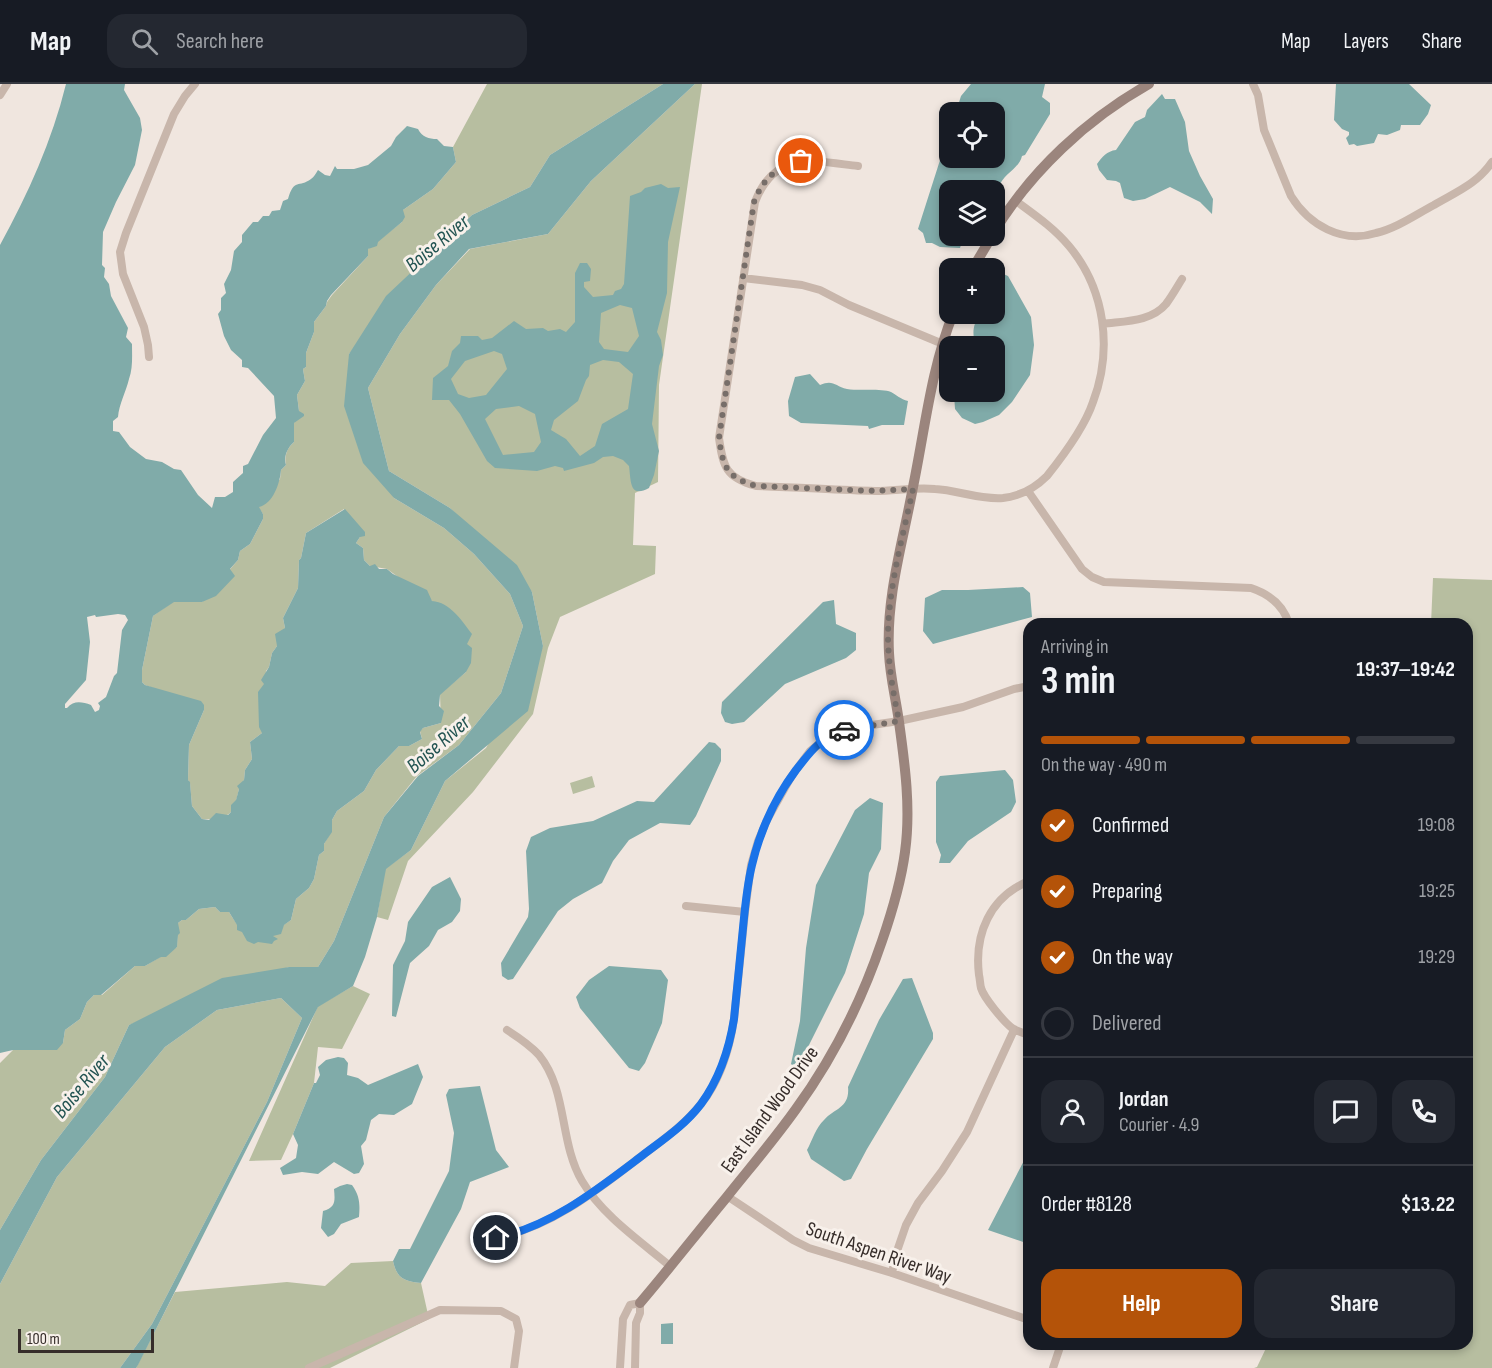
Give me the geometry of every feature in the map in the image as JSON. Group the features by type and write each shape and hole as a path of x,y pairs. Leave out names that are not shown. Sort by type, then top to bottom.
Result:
{"street":[{"path":"0,95 7,84"},
{"path":"149,357 144,327 123,274 120,252 174,114 195,84"},
{"path":"1005,217 1046,166 1086,128 1111,108 1149,84"},
{"path":"1253,84 1258,95 1264,130 1291,196 1309,218 1320,226 1338,233 1356,236 1369,235 1393,227 1473,183 1492,162"},
{"path":"858,166 801,161 784,166 769,176 759,189 754,202 719,438 722,462 730,474 756,486 875,491 937,489 990,498 1011,497 1028,491 1040,483 1054,468 1089,412 1100,381 1103,324 1092,283 1075,255 1054,230 1016,201"},
{"path":"743,278 802,285 820,290 849,305 939,342"},
{"path":"1103,324 1139,319 1158,311 1166,304 1182,279"},
{"name":"East Island Wood Drive","path":"620,1368 622,1319 630,1305 640,1303 776,1136 816,1079 851,1017 890,919 900,879 908,819 899,721 889,656 889,615 893,583 939,360"},
{"path":"1028,491 1082,569 1092,577 1104,582 1251,588 1267,594 1279,605 1287,618"},
{"path":"496,1238 528,1229 590,1195 686,1122 701,1104 719,1075 728,1053 733,1030 745,912 758,841 791,777 810,751 826,738 845,729 963,708 1023,687"},
{"path":"1023,884 1001,898 992,910 978,948 981,990 1003,1020 1014,1030 1023,1033"},
{"path":"686,906 745,912"},
{"path":"507,1030 539,1055 550,1072 572,1159 590,1195 604,1210 670,1266"},
{"path":"892,1273 906,1225 918,1203 967,1132 1014,1030"},
{"name":"South Aspen River Way","path":"727,1196 809,1248 892,1273 1023,1318"},
{"path":"635,1368 636,1323 640,1313 640,1303"},
{"path":"309,1368 425,1315 440,1310 462,1310 501,1311 516,1319 519,1331 514,1368"},
{"path":"1053,1368 1059,1350"}],"green space":[{"path":"487,84 663,84 550,155 530,187 472,215 431,255 349,354 394,498 444,528 474,554 510,594 523,626 501,693 459,745 417,776 384,817 334,941 318,967 289,967 129,1025 105,1077 41,1160 0,1230 0,1063 13,1050 63,1043 65,1030 80,1019 87,1002 94,995 102,995 135,966 145,966 177,947 178,923 186,920 199,909 215,907 220,912 229,912 241,929 258,941 291,920 296,899 309,888 314,879 319,855 324,851 324,844 331,832 332,820 337,811 364,791 376,770 399,746 409,746 422,739 420,731 423,728 441,723 440,694 466,672 467,644 432,601 387,569 370,566 364,560 363,548 356,543 360,537 344,509 306,533 299,560 298,588 283,618 285,628 266,671 262,733 250,742 252,759 245,770 244,780 231,812 225,816 202,819 192,806 188,780 189,745 204,710 142,682 142,670 153,616 174,601 202,602 238,560 240,551 250,544 263,519 263,514 258,507 280,479 281,470 286,465 287,453 294,442 294,423 299,411 297,395 305,381 303,369 306,367 306,353 314,332 314,322 332,295 368,256 368,249 402,222 403,210 433,189 456,162 453,147"},
{"path":"695,84 702,84 659,385 658,482 635,493 633,545 656,546 655,574 560,617 548,648 533,714 473,792 408,861 388,920 377,917 385,869 411,850 445,781 486,748 543,646 532,592 450,508 389,471 368,388 400,334 436,285 470,249 548,234 591,181"},
{"path":"1433,578 1492,580 1492,1368 1254,1368 1257,1367 1265,1350 1473,1350 1473,618 1431,618"},
{"path":"592,776 595,787 573,794 570,783"},
{"path":"353,986 370,994 342,1049 318,1047 314,1083 281,1160 249,1161 318,1006"},
{"path":"281,998 302,1018 267,1102 152,1324 120,1368 0,1368 0,1284 57,1177 165,1047 217,1010"},
{"path":"393,1261 402,1278 421,1283 429,1319 330,1368 136,1368 175,1292 287,1282 325,1286 351,1263"}],"water":[{"path":"66,84 125,84 124,90 140,118 142,130 135,165 103,232 104,277 128,328 126,337 132,344 130,375 118,417 113,421 113,431 119,432 130,447 146,459 162,462 181,470 198,495 212,508 215,497 225,497 233,492 233,482 243,473 243,466 248,464 263,435 276,418 274,396 248,368 242,367 242,360 231,350 224,336 218,314 221,310 221,298 226,293 224,284 231,270 234,251 242,242 242,235 253,222 258,222 263,216 269,216 272,211 280,210 292,188 307,182 318,170 330,176 335,166 337,169 354,169 368,165 391,146 407,126 418,129 426,137 437,139 444,146 453,147 456,162 433,189 403,210 405,217 402,222 378,242 377,246 368,249 368,256 331,295 314,322 314,332 306,353 306,367 303,369 305,381 297,395 299,411 304,416 294,423 294,442 287,452 286,465 281,470 275,492 268,502 259,507 263,519 250,544 240,551 238,560 230,569 235,576 216,596 202,602 174,602 153,616 142,670 142,682 145,685 201,701 204,705 189,745 188,780 192,806 202,819 209,820 216,813 228,815 231,812 231,805 236,800 239,789 237,786 244,780 245,770 252,759 250,742 262,733 259,727 258,692 264,684 261,680 277,646 275,634 285,628 283,618 298,588 299,560 306,533 345,509 365,532 365,536 360,537 356,543 363,548 364,560 370,566 375,564 379,569 387,569 427,590 432,601 450,608 472,634 467,644 472,648 471,663 466,672 440,695 439,706 444,711 441,723 423,728 420,732 422,739 409,746 399,746 376,770 364,791 337,811 332,820 332,832 324,844 324,851 319,855 314,879 309,888 296,899 291,920 284,925 281,934 273,936 278,939 272,944 258,942 254,944 247,941 242,932 237,930 237,925 229,912 220,912 215,907 199,909 186,920 178,923 180,933 177,947 166,957 161,957 145,966 135,966 101,995 94,995 87,1002 80,1019 65,1030 63,1043 57,1050 13,1050 0,1053 0,245 38,167","holes":["125,615 128,620 122,630 117,673 106,697 98,703 99,710 95,712 91,705 81,703 65,708 65,704 86,680 90,642 87,617"]},
{"path":"663,84 695,84 591,181 548,234 469,249 436,285 400,334 368,388 389,471 450,508 517,565 532,592 543,646 528,711 445,781 411,850 386,869 377,917 365,957 353,986 318,1007 138,1365 136,1368 120,1368 152,1324 267,1102 302,1018 281,998 217,1010 165,1047 57,1177 0,1284 0,1230 41,1160 105,1077 129,1025 222,978 289,967 318,967 334,941 384,817 418,776 459,745 501,693 523,626 510,594 474,554 444,528 394,498 363,463 344,406 349,354 386,296 472,215 530,187 550,155"},
{"path":"971,84 1045,84 1042,97 1050,103 1050,114 1025,155 1002,180 939,180 939,246 961,246 960,248 940,247 926,243 923,233 918,229 939,163 939,168 1005,168 1005,102 959,102"},
{"path":"1336,84 1409,84 1431,105 1420,125 1401,125 1400,130 1387,135 1378,134 1374,143 1349,145 1346,138 1349,132 1342,129 1334,120"},
{"path":"1162,94 1165,99 1175,99 1185,122 1189,151 1213,199 1212,214 1200,202 1170,187 1145,199 1133,201 1124,198 1120,183 1107,180 1099,170 1097,164 1101,159 1107,153 1116,150 1135,122 1145,117 1147,110"},
{"path":"661,184 668,188 680,187 668,242 667,293 657,332 661,340 663,355 659,366 652,424 659,451 649,488 642,491 634,490 629,466 623,460 613,456 603,457 594,463 564,471 563,468 555,466 537,471 495,468 487,461 460,414 449,400 432,400 433,378 448,366 452,351 460,343 461,336 478,336 482,340 492,338 514,321 526,329 543,328 548,331 560,329 566,332 575,322 575,273 580,263 587,263 591,269 590,281 584,282 584,287 593,297 613,295 615,291 621,289 624,284 630,196 645,188","holes":["620,305 632,308 639,336 628,352 604,349 599,342 601,313","494,351 502,354 507,369 486,395 469,398 458,394 451,379 465,361","603,360 619,362 633,374 628,409 602,424 595,446 580,456 566,439 551,430 554,420 578,401 589,376 590,365","519,406 535,414 541,442 534,452 503,455 485,419 496,409"]},
{"path":"1005,275 1008,276 1031,317 1034,345 1030,375 1012,402 999,415 975,424 962,418 955,409 955,402 1005,402 1005,336 974,336 975,324 1005,324"},
{"path":"810,374 820,385 831,383 847,389 887,391 908,401 904,425 882,425 869,429 868,426 801,423 789,416 788,401 795,377"},
{"path":"1023,587 1030,593 1032,617 933,644 923,631 925,598 942,590"},
{"path":"834,600 836,624 856,633 856,650 846,658 785,684 744,722 732,724 725,722 721,713 722,702 823,602"},
{"path":"709,742 715,743 721,749 721,761 690,825 660,823 629,840 613,861 602,883 573,899 558,911 513,979 508,980 502,976 501,963 528,917 526,851 531,837 550,828 593,821 637,801 654,802"},
{"path":"1005,770 1013,780 1016,802 1011,812 968,841 950,863 939,863 941,855 936,842 936,782 940,776"},
{"path":"870,798 883,803 881,849 869,873 864,914 845,973 797,1069 791,1064 800,1021 806,948 816,885 855,810"},
{"path":"450,877 461,899 460,911 452,922 438,930 429,946 410,963 396,1017 392,1016 393,965 405,941 408,922 432,887"},
{"path":"609,966 661,970 668,980 662,1023 645,1063 639,1071 629,1068 580,1008 576,997 589,980"},
{"path":"912,978 933,1033 933,1039 851,1179 844,1181 811,1159 807,1150 821,1123 844,1104 848,1087 879,1020 903,979"},
{"path":"344,1058 348,1063 347,1075 358,1078 368,1085 418,1064 423,1077 412,1104 394,1115 379,1114 371,1120 366,1140 361,1146 364,1164 359,1173 354,1174 334,1162 318,1174 302,1172 283,1175 280,1168 296,1158 298,1145 293,1134 314,1083 320,1075 318,1067 326,1060"},
{"path":"480,1086 496,1150 509,1167 470,1182 461,1209 421,1283 406,1280 399,1275 393,1261 399,1249 410,1249 449,1171 454,1133 446,1095 449,1089"},
{"path":"1023,1163 1023,1242 988,1230"},
{"path":"347,1184 352,1185 357,1193 359,1217 341,1224 334,1234 328,1237 321,1228 323,1211 334,1203 334,1189"},
{"path":"673,1323 673,1344 661,1344 661,1324"}],"way so far":[{"path":"801,161 784,166 769,176 759,189 754,202 719,438 722,462 730,474 756,486 875,491 913,489 893,583 889,615 889,656 899,721 844,730"}],"route":[{"path":"496,1238 528,1229 590,1195 686,1122 708,1095 724,1064 731,1042 749,878 758,841 780,796 810,751 826,738 844,730"}],"water label":[{"name":"Boise River","path":"437,243"},
{"name":"Boise River","path":"438,744"},
{"name":"Boise River","path":"81,1086"}]}
